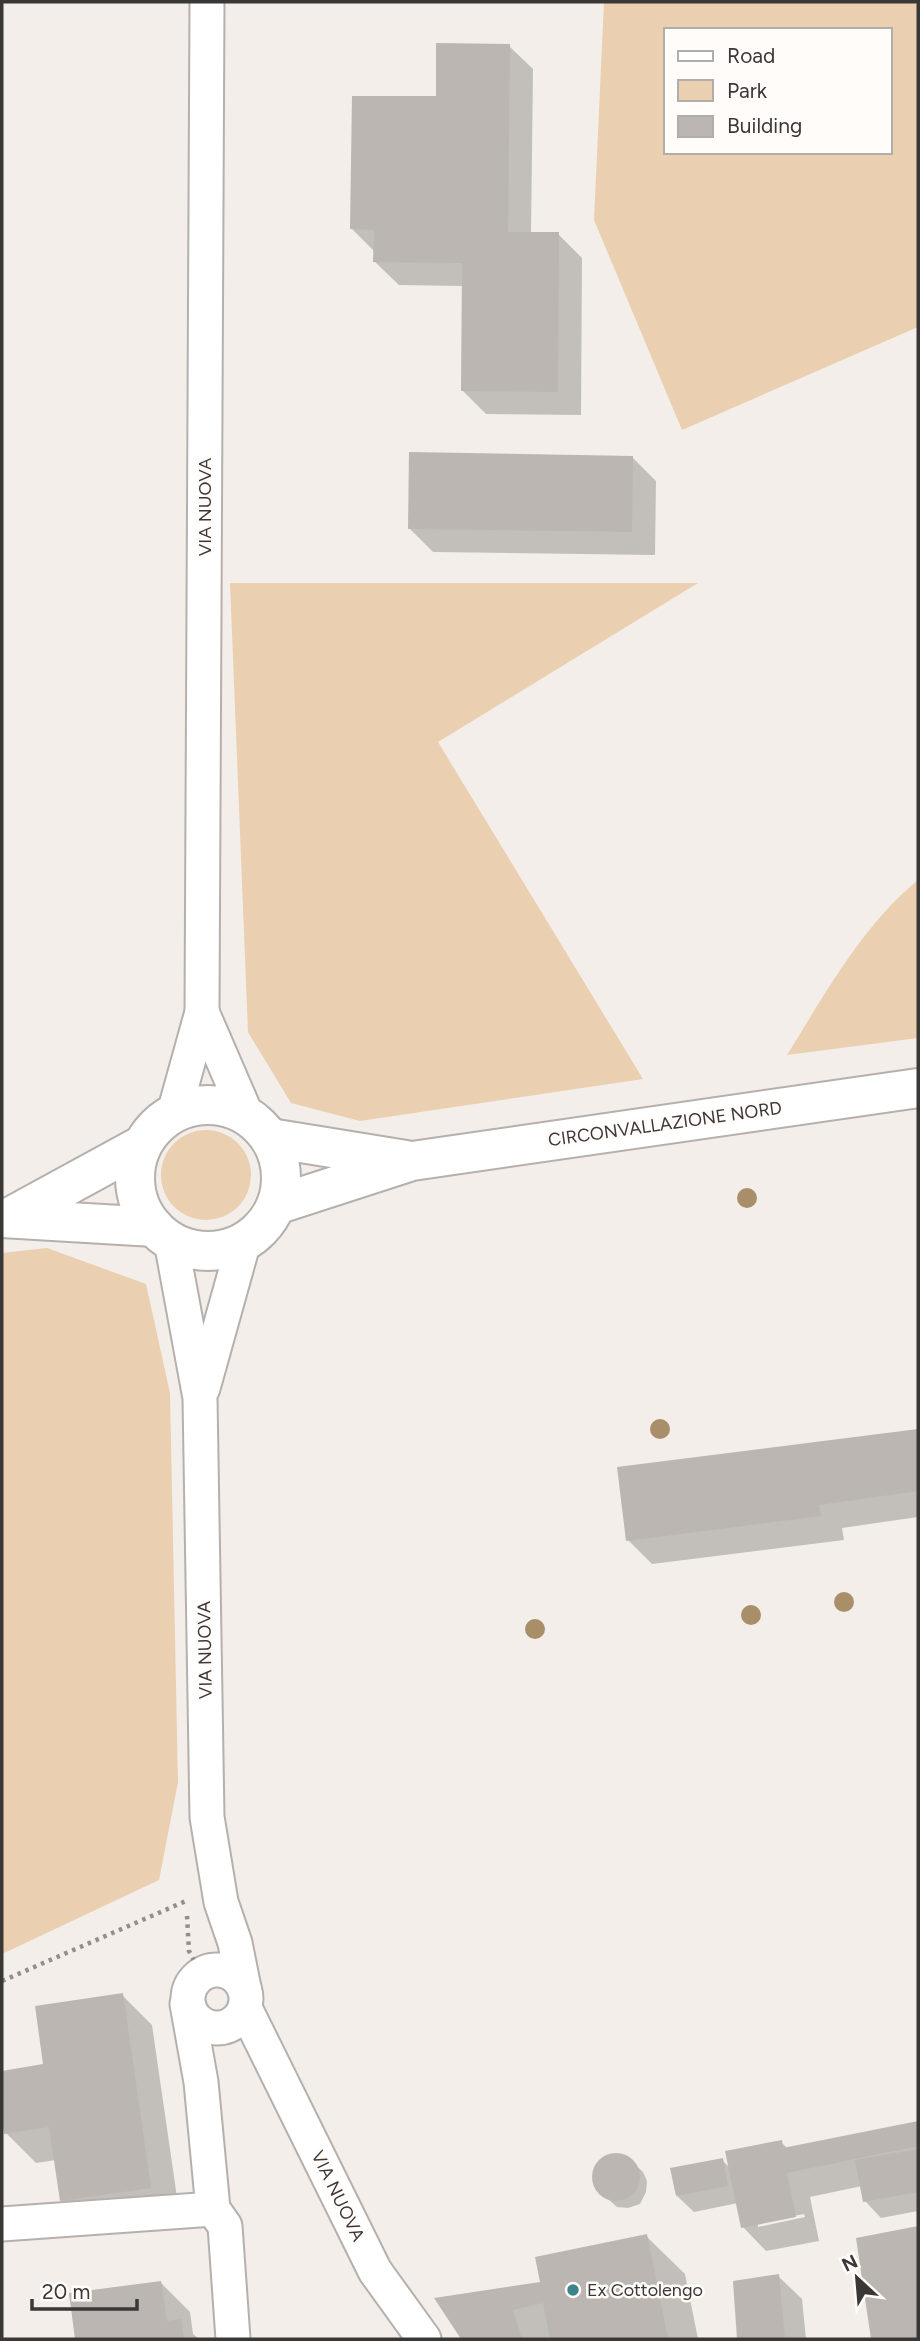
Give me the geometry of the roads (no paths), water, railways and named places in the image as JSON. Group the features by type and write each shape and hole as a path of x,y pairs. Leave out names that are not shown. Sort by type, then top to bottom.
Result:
{"street":[{"name":"VIA NUOVA","path":"174,1113 202,1012 207,2"},
{"name":"VIA NUOVA","path":"202,1012 258,1127"},
{"name":"CIRCONVALLAZIONE NORD","path":"276,1205 412,1161 918,1088"},
{"path":"6,1217 162,1234 195,1250 220,1250 244,1241 263,1226 276,1205 281,1182 279,1159 258,1127 230,1108 211,1105 174,1113 155,1127 142,1145 135,1166 135,1188 141,1209 162,1234"},
{"name":"CIRCONVALLAZIONE NORD","path":"258,1127 412,1161"},
{"path":"6,1217 142,1145"},
{"name":"VIA NUOVA","path":"162,1234 200,1398 207,1817 221,1902 235,1943 239,2007 375,2271 424,2339"},
{"name":"VIA NUOVA","path":"200,1398 244,1241"},
{"name":"VIA NUOVA","path":"204,1972 217,1935 221,1902"},
{"path":"201,2082 204,2067 239,2007 232,1973 214,1969 204,1972 190,1985 187,2004 201,2082 213,2210 225,2226 233,2339"},
{"path":"187,2004 197,2021 215,2028 239,2007"},
{"path":"2,2224 213,2210"}],"place":[{"name":"Ex Cottolengo","path":"573,2290"}]}
